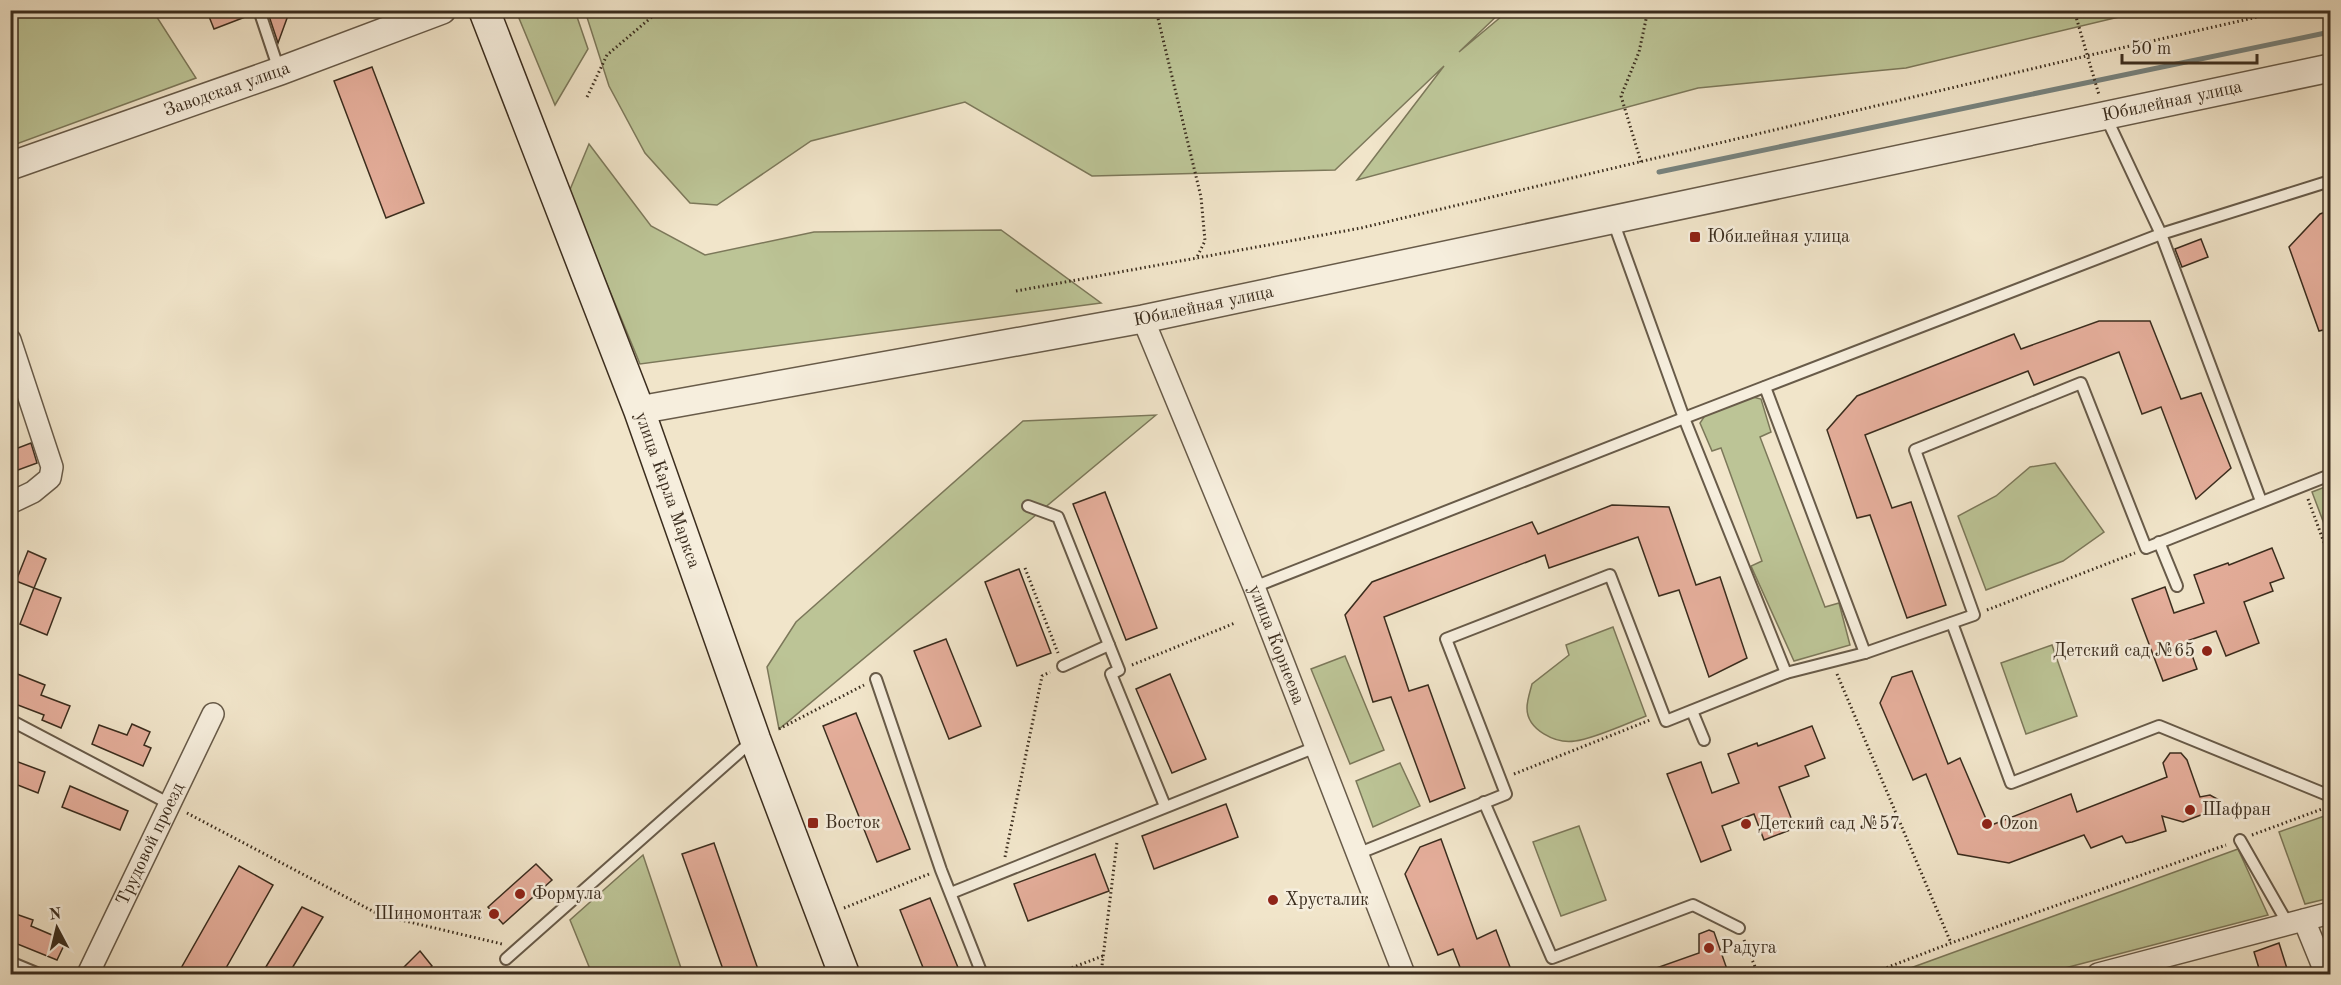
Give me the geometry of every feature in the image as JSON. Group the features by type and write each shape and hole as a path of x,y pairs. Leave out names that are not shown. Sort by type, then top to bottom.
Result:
{"main road":[{"name":"улица Карла Маркса","path":"484,10 767,734 844,975"}],"street":[{"name":"Заводская улица","path":"10,165 280,71 442,10"},
{"name":"Юбилейная улица","path":"639,410 1143,319 1613,221 2102,104 2331,68"},
{"name":"улица Корнеева","path":"1143,319 1254,587 1404,975"},
{"path":"10,340 52,467 50,478 33,492 10,503"},
{"name":"Трудовой проезд","path":"88,975 168,803 213,714"},
{"path":"2098,975 2331,913"},
{"path":"2296,922 2326,975"}],"lane":[{"path":"259,10 280,71"},
{"path":"2102,104 2161,234 2261,501"},
{"path":"1254,587 2161,234 2331,181"},
{"path":"1613,221 1684,418 1786,673"},
{"path":"1357,854 1506,794 1446,639 1610,575 1666,721 1786,673 1865,653 1974,615 1915,450 2081,383 2146,548 2331,475"},
{"path":"1765,387 1865,653"},
{"path":"1028,506 1058,517 1119,670 1111,674 1165,806"},
{"path":"2159,542 2177,585"},
{"path":"1952,622 2010,783 2159,726 2331,796"},
{"path":"1063,666 1109,645"},
{"path":"876,679 941,870 982,975"},
{"path":"1692,711 1704,740"},
{"path":"10,720 168,803"},
{"path":"506,959 651,828 767,734"},
{"path":"951,893 1316,747"},
{"path":"1484,802 1552,958 1693,905 1739,928"},
{"path":"2240,840 2296,922"},
{"path":"10,962 39,975"}],"path":[{"path":"587,97 607,55 660,10"},
{"path":"1156,10 1201,197 1205,241 1196,259"},
{"path":"1641,162 1621,96 1639,52 1648,10"},
{"path":"2074,10 2102,104"},
{"path":"1016,291 1361,228 2288,10"},
{"path":"2303,486 2331,559"},
{"path":"1974,615 2146,548"},
{"path":"1003,871 1042,676 1063,666 1025,568"},
{"path":"1119,670 1235,623"},
{"path":"1831,661 1951,943"},
{"path":"767,734 876,679"},
{"path":"1501,779 1664,715"},
{"path":"168,803 380,915 519,948"},
{"path":"1870,975 1951,943 2331,806"},
{"path":"1101,975 1120,824"},
{"path":"844,908 941,870"},
{"path":"1739,928 1758,975"},
{"path":"1055,975 1103,956"}],"green space":[{"path":"10,11 153,11 196,78 11,146"},
{"path":"516,11 575,11 588,49 555,105"},
{"path":"585,11 1502,11 1459,52 1508,11 2144,11 1906,68 1698,88 1357,180 1444,66 1335,170 1092,176 965,102 811,141 717,205 690,203 645,153 609,86"},
{"path":"589,144 651,226 705,255 814,232 1001,230 1101,303 640,364 569,192"},
{"path":"1753,397 1761,399 1771,432 1760,437 1825,607 1839,603 1850,645 1794,661 1751,566 1762,561 1721,448 1712,451 1700,423 1706,414"},
{"path":"1156,415 779,729 767,667 796,622 1023,421"},
{"path":"2055,463 2104,532 2063,561 1986,590 1958,516 1996,496 2030,467"},
{"path":"2330,485 2330,527 2326,529 2312,492"},
{"path":"1613,627 1646,716 1582,740 1559,740 1544,734 1537,729 1528,716 1527,705 1532,684 1569,655 1566,645"},
{"path":"2052,645 2077,716 2026,734 2001,663"},
{"path":"1345,656 1384,750 1350,764 1311,669"},
{"path":"1400,763 1420,806 1373,827 1356,781"},
{"path":"2330,814 2330,898 2305,904 2279,832"},
{"path":"1579,826 1606,900 1561,916 1533,842"},
{"path":"2238,849 2268,915 2042,974 1894,974"},
{"path":"643,855 683,974 592,974 570,920"}],"building":[{"path":"218,10 252,10 253,14 214,29 208,14"},
{"path":"267,10 290,10 278,43"},
{"path":"372,67 424,203 386,218 334,81"},
{"path":"2331,210 2331,328 2319,331 2289,247 2320,214"},
{"path":"2201,239 2208,257 2182,267 2175,249"},
{"path":"2099,321 2150,321 2181,399 2201,393 2231,468 2196,499 2161,407 2142,414 2119,352 2034,385 2028,371 1865,435 1892,508 1911,502 1946,605 1907,618 1870,515 1857,518 1827,430 1857,396 2014,334 2021,349"},
{"path":"31,443 37,463 10,473 10,451"},
{"path":"1105,492 1157,628 1126,640 1073,504"},
{"path":"1612,505 1669,507 1696,585 1720,577 1747,658 1709,677 1679,590 1659,596 1638,537 1549,568 1545,555 1384,617 1409,691 1428,685 1465,788 1430,802 1391,697 1373,702 1345,615 1372,582 1532,522 1538,534"},
{"path":"2272,548 2284,578 2270,583 2273,591 2244,602 2259,643 2226,656 2216,631 2187,641 2197,669 2163,681 2132,599 2165,587 2174,613 2204,603 2194,575 2228,563 2229,565"},
{"path":"28,551 46,559 34,588 16,581"},
{"path":"1019,569 1051,653 1017,666 985,582"},
{"path":"34,588 61,598 47,635 20,624"},
{"path":"946,639 981,726 949,739 914,651"},
{"path":"10,671 45,685 41,695 70,706 61,728 42,720 44,715 10,702"},
{"path":"1912,671 1948,764 1960,758 1989,826 2071,794 2077,812 2167,777 2163,763 2170,753 2181,753 2187,760 2200,797 2210,795 2219,800 2206,813 2183,822 2162,816 2166,831 2132,842 2126,843 2122,836 2091,848 2084,835 2009,863 1958,854 1926,774 1913,780 1880,703 1892,677"},
{"path":"1170,674 1206,759 1172,773 1136,689"},
{"path":"856,713 910,849 877,862 823,726"},
{"path":"132,724 150,732 144,745 151,748 143,766 92,744 99,725 127,735"},
{"path":"1812,726 1825,758 1805,766 1809,776 1779,787 1795,828 1764,840 1754,814 1722,826 1731,850 1701,862 1667,774 1701,762 1712,793 1739,783 1728,754 1757,743 1758,746"},
{"path":"10,759 45,772 38,793 10,782"},
{"path":"70,786 128,811 120,830 62,807"},
{"path":"1226,804 1238,837 1154,869 1142,836"},
{"path":"1441,839 1477,939 1496,930 1513,975 1463,975 1453,949 1438,955 1405,874 1420,847"},
{"path":"714,843 760,975 725,975 682,854"},
{"path":"1095,854 1109,891 1028,921 1014,884"},
{"name":"Формула","path":"536,864 552,880 503,924 488,907"},
{"path":"239,866 273,885 222,975 188,975 180,970"},
{"path":"930,898 961,975 926,975 900,910"},
{"path":"302,907 323,917 288,975 261,975"},
{"path":"10,912 33,920 31,926 66,941 57,960 10,941"},
{"path":"1709,930 1714,932 1729,975 1645,975 1645,972 1699,953 1699,934"},
{"path":"2279,943 2289,975 2261,975 2254,952"},
{"path":"420,951 432,966 423,975 396,975"}],"waterway":[{"path":"1659,172 2330,32"}],"place":[{"name":"Юбилейная улица","path":"1695,237"},
{"name":"Детский сад №65","path":"2207,651"},
{"name":"Шафран","path":"2190,810"},
{"name":"Восток","path":"813,823"},
{"name":"Детский сад №57","path":"1746,824"},
{"name":"Ozon","path":"1987,824"},
{"name":"Формула","path":"520,894"},
{"name":"Хрусталик","path":"1273,900"},
{"name":"Шиномонтаж","path":"494,914"},
{"name":"Радуга","path":"1709,948"}]}
